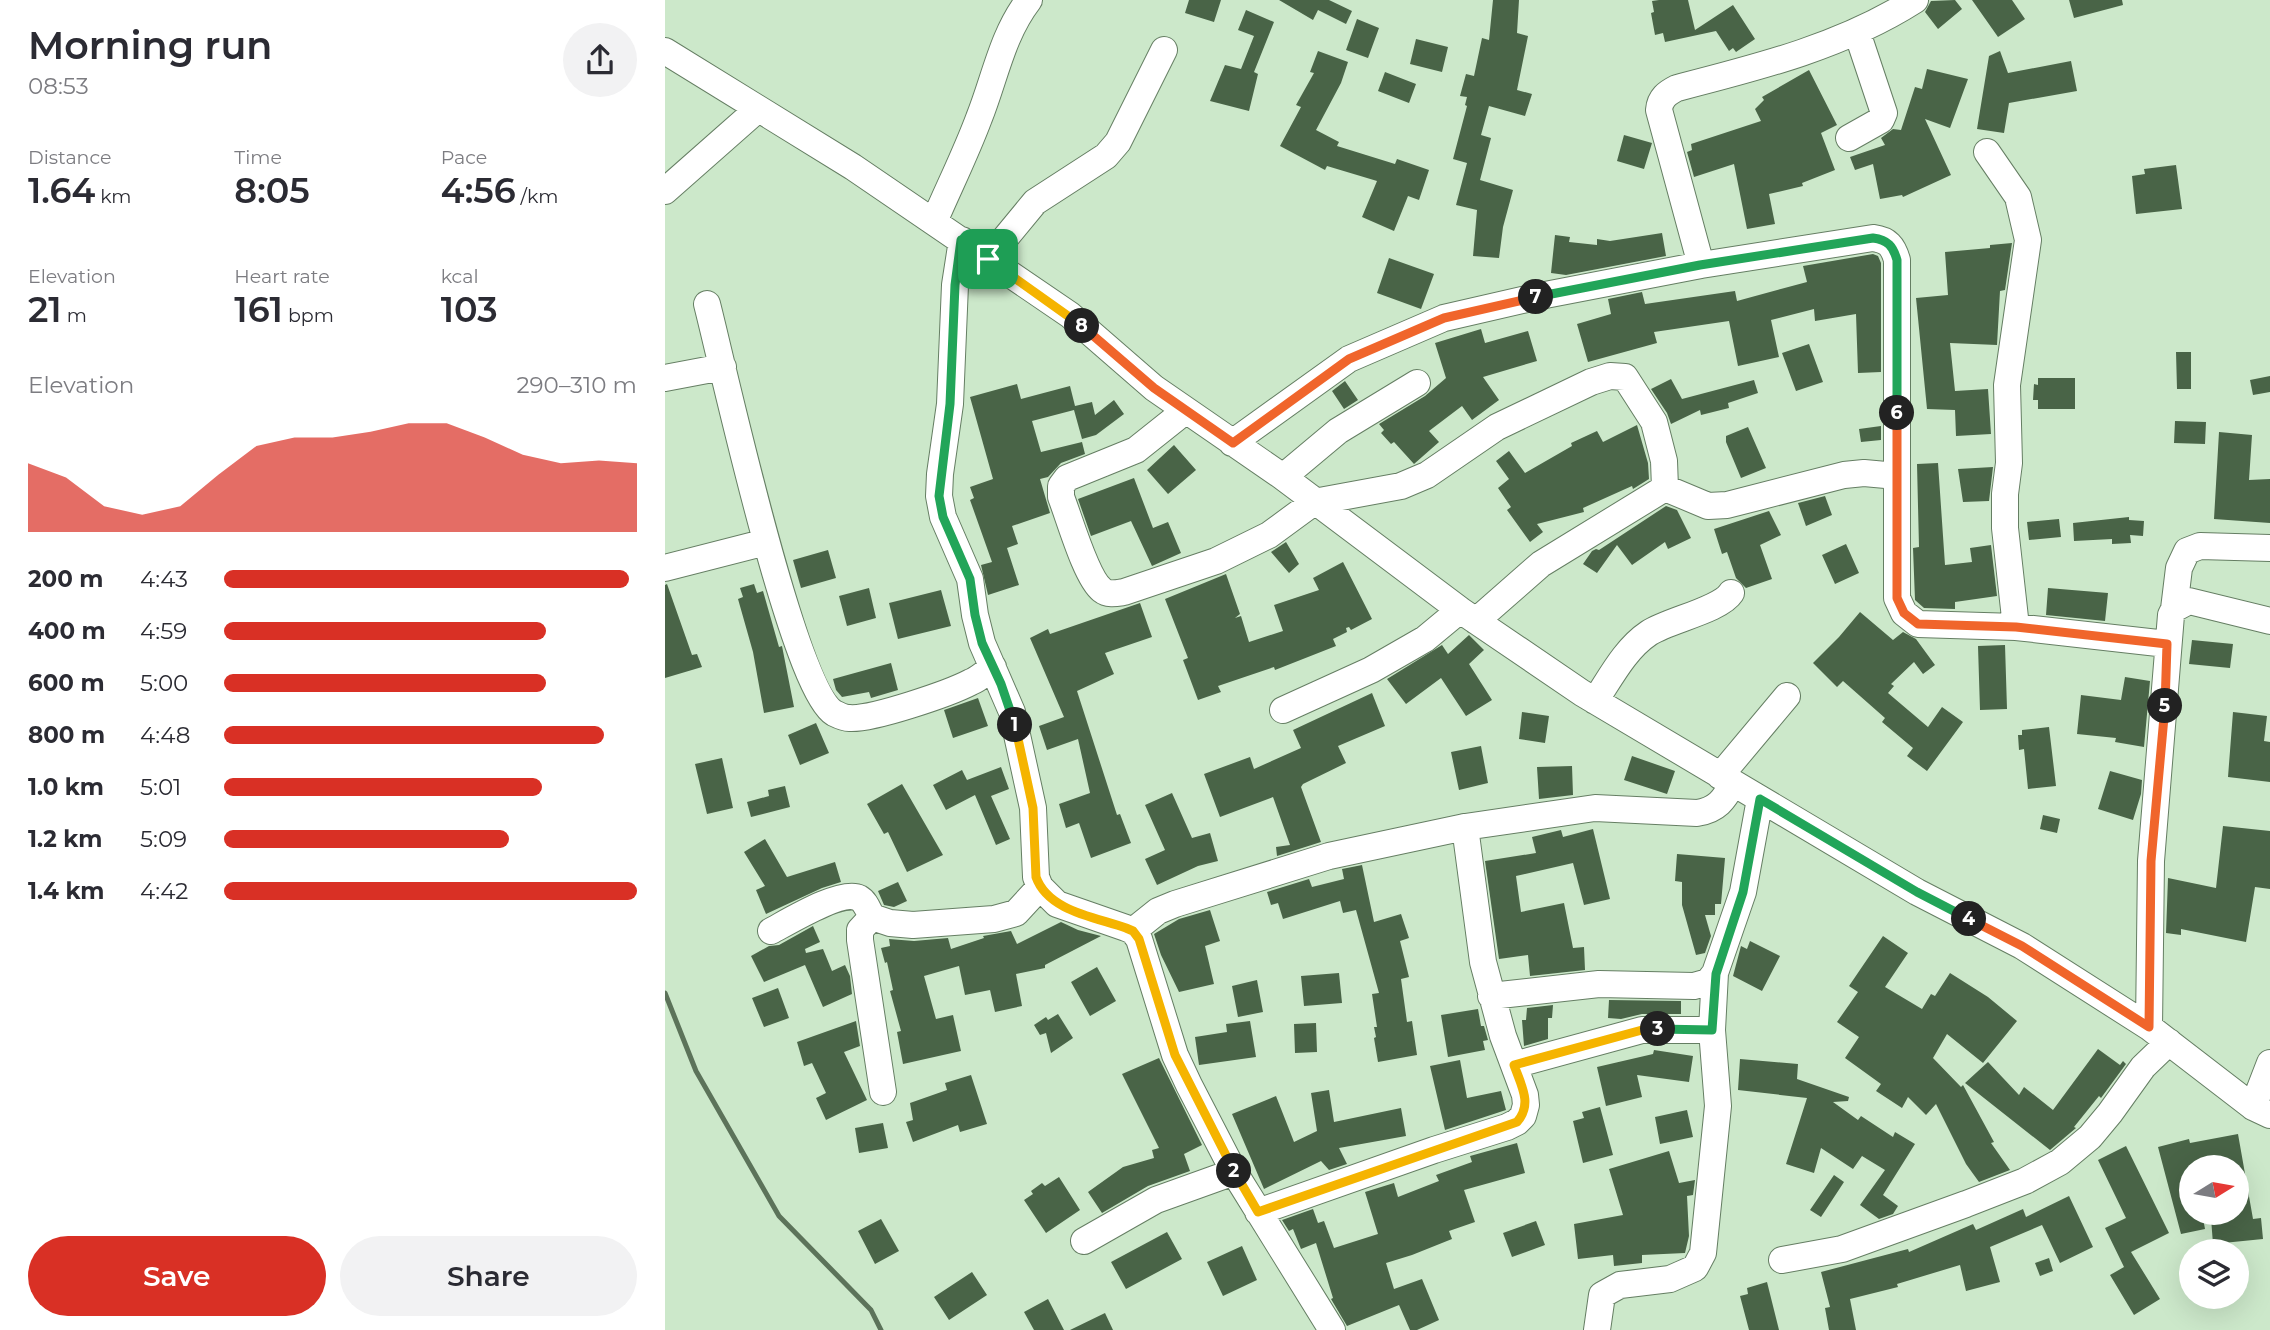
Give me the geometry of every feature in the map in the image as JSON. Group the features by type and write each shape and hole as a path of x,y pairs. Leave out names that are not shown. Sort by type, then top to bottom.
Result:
{"street":[{"path":"934,222 979,118 1002,48 1017,16 1029,0"},
{"path":"1700,265 1659,110 1660,102 1669,92 1678,88 1804,52 1857,32 1915,0"},
{"path":"1849,138 1881,120 1884,113 1857,32"},
{"path":"988,259 1035,202 1106,156 1118,142 1164,50"},
{"path":"665,51 853,167 1070,315 1154,388 1185,411 1283,477 1468,616 1595,701 1917,892 2022,946 2159,1034 2261,1111 2270,1063"},
{"path":"665,191 758,109"},
{"path":"1987,152 2018,197 2028,240 2007,384 2009,463 2005,528 2016,627"},
{"path":"1233,443 1349,359 1444,318 1700,265 1873,238 1884,240 1894,248 1897,260 1897,598 1904,613 1918,624 2016,627 2167,644"},
{"path":"961,240 955,285 950,404 939,496 943,517 970,579 982,643 1012,712 1033,808 1036,877 1040,887 1057,904 1133,931 1139,939 1175,1055 1234,1172 1332,1330"},
{"path":"707,304 766,542 806,665 825,706 848,718 867,716 930,698 973,682 993,667"},
{"path":"665,378 723,367"},
{"path":"1185,411 1136,450 1067,478 1061,486 1061,497 1090,574 1102,590 1109,593 1124,592 1216,561 1269,535 1314,502 1402,486 1427,475 1497,427 1591,382 1611,376 1625,377 1654,422 1664,461 1665,488"},
{"path":"1283,477 1338,431 1417,383"},
{"path":"1665,488 1708,506 1727,505 1844,475 1864,473 1897,476"},
{"path":"1283,710 1371,670 1468,616 1541,564 1665,488"},
{"path":"665,568 766,542"},
{"path":"1782,1261 1842,1250 2025,1181 2060,1161 2090,1137 2111,1113 2143,1067 2159,1034 2151,861 2164,723 2167,644 2179,568 2187,551 2200,546 2270,548"},
{"path":"1595,701 1633,645 1650,632 1720,603 1731,593"},
{"path":"2174,609 2189,601 2270,621"},
{"path":"1133,931 1158,911 1175,904 1329,856 1465,827 1595,808 1697,813 1708,811 1723,802 1726,780 1787,696"},
{"path":"1597,1330 1602,1295 1620,1285 1670,1279 1695,1268 1703,1253 1718,1105 1712,1030 1716,974 1743,892 1760,799"},
{"path":"1258,1212 1517,1122 1523,1115 1526,1105 1491,996 1473,895 1465,827"},
{"path":"771,931 831,901 852,896 864,901 872,916 890,923 913,925 994,919 1016,913 1040,887"},
{"path":"872,916 860,930 860,940 884,1092"},
{"path":"1491,996 1599,984 1694,986 1708,982 1716,974"},
{"path":"1514,1065 1642,1030 1712,1030"},
{"path":"1084,1241 1156,1200 1234,1172"}],"building":[{"path":"1189,0 1221,0 1214,22 1185,13"},
{"path":"1279,0 1329,0 1352,11 1346,24 1318,10 1313,20"},
{"path":"1493,0 1519,0 1517,33 1528,36 1517,90 1532,94 1525,116 1489,106 1481,135 1491,138 1480,180 1513,190 1503,227 1499,258 1473,256 1477,210 1456,205 1467,163 1453,159 1467,106 1467,97 1460,96 1466,74 1474,76 1482,38 1489,40"},
{"path":"1688,0 1695,30 1733,5 1755,39 1736,52 1733,48 1729,51 1716,31 1665,42 1663,33 1655,35 1651,13 1654,12 1652,1"},
{"path":"1955,0 1962,9 1938,29 1925,12 1931,1"},
{"path":"1972,0 2012,0 2025,19 1998,37"},
{"path":"2069,0 2122,0 2123,5 2074,18"},
{"path":"1246,10 1274,22 1254,72 1258,74 1249,111 1210,101 1225,65 1241,69 1254,36 1238,30"},
{"path":"1357,19 1379,28 1368,58 1346,50"},
{"path":"1416,39 1448,47 1442,72 1410,64"},
{"path":"1318,51 1348,62 1341,83 1316,130 1339,142 1337,146 1395,164 1397,159 1429,170 1419,200 1408,196 1394,231 1362,217 1377,181 1327,166 1325,170 1280,146 1301,107 1296,105 1314,73 1310,72"},
{"path":"2000,51 2008,73 2071,61 2077,91 2009,103 2004,133 1977,129 1989,56"},
{"path":"1927,69 1968,79 1950,128 1925,119 1951,175 1903,197 1880,199 1873,164 1855,170 1850,157 1885,145 1881,138 1893,129 1901,130 1915,87 1922,89"},
{"path":"1809,70 1837,125 1821,133 1835,170 1802,183 1803,186 1769,194 1775,224 1747,229 1734,164 1694,177 1687,152 1692,150 1691,144 1761,121 1755,109 1764,100 1762,97"},
{"path":"1385,72 1416,84 1409,103 1378,91"},
{"path":"1624,135 1652,143 1644,169 1617,161"},
{"path":"2176,165 2182,209 2136,214 2132,176 2145,174 2144,169"},
{"path":"1662,233 1666,256 1566,275 1551,273 1555,235 1570,237 1569,242 1597,245 1597,239 1610,241"},
{"path":"2012,243 2005,290 2000,291 1997,345 1950,343 1955,391 1988,389 1991,434 1956,436 1955,410 1927,409 1916,298 1948,295 1945,252"},
{"path":"1873,254 1878,256 1881,263 1881,372 1858,373 1856,314 1815,321 1814,309 1771,320 1779,357 1738,366 1729,321 1654,332 1657,343 1588,362 1577,324 1611,314 1608,299 1642,292 1645,304 1735,291 1737,301 1807,282 1803,266"},
{"path":"1389,258 1434,274 1421,309 1377,293"},
{"path":"1481,329 1485,343 1528,331 1537,361 1483,377 1499,400 1472,420 1462,406 1429,431 1439,442 1414,464 1394,442 1391,444 1381,433 1384,430 1379,424 1425,396 1446,378 1435,343"},
{"path":"1809,344 1823,382 1796,391 1782,353"},
{"path":"2176,352 2191,352 2191,389 2177,389"},
{"path":"2270,376 2270,392 2253,395 2250,380"},
{"path":"2038,378 2075,378 2075,409 2038,409 2038,400 2033,400 2034,384 2038,385"},
{"path":"1671,379 1682,399 1754,380 1758,393 1728,403 1729,408 1701,415 1700,410 1671,424 1651,389"},
{"path":"1345,381 1358,400 1344,409 1332,391"},
{"path":"1017,384 1021,399 1070,386 1075,406 1092,402 1095,415 1114,400 1124,414 1096,435 1082,439 1074,410 1032,421 1041,452 1082,442 1085,454 1061,463 1048,477 1040,479 1050,513 1012,526 1018,544 1007,548 1019,585 988,595 981,565 992,562 970,500 974,498 970,487 993,479 970,397"},
{"path":"2175,421 2206,422 2205,444 2174,443"},
{"path":"1637,425 1648,463 1649,479 1633,489 1632,486 1583,508 1584,512 1537,524 1543,532 1530,542 1507,510 1511,507 1498,488 1509,479 1496,461 1509,451 1525,473 1572,446 1571,443 1597,431 1603,442"},
{"path":"1881,426 1881,440 1861,442 1859,429"},
{"path":"1748,427 1766,468 1741,478 1726,436"},
{"path":"2219,432 2252,435 2249,480 2270,479 2270,523 2214,519"},
{"path":"1174,445 1196,470 1168,494 1147,470"},
{"path":"1938,463 1945,565 1972,562 1970,548 1991,545 1997,596 1955,602 1955,609 1924,608 1915,600 1913,548 1919,547 1917,464"},
{"path":"1993,467 1989,501 1963,502 1958,469"},
{"path":"1134,478 1153,528 1168,522 1181,553 1152,566 1131,521 1091,536 1078,499"},
{"path":"1825,496 1832,515 1806,526 1798,503"},
{"path":"1666,506 1677,510 1691,538 1668,549 1665,542 1632,565 1617,545 1597,573 1583,564 1592,551 1599,550"},
{"path":"1769,511 1781,535 1760,545 1772,579 1746,588 1736,578 1727,552 1722,554 1714,529"},
{"path":"2129,517 2129,520 2144,521 2143,536 2130,535 2131,543 2112,544 2112,539 2074,541 2073,523"},
{"path":"2059,519 2061,537 2029,540 2027,522"},
{"path":"1286,542 1299,564 1289,573 1271,552"},
{"path":"1846,544 1859,573 1835,584 1822,555"},
{"path":"828,550 836,578 801,588 793,560"},
{"path":"1343,562 1372,619 1351,630 1346,628 1347,632 1333,639 1336,646 1275,670 1274,667 1218,686 1221,692 1198,700 1183,660 1188,658 1165,599 1226,574 1240,614 1235,618 1241,616 1249,642 1283,631 1274,605 1319,590 1313,578"},
{"path":"667,584 692,655 697,654 702,667 665,678 665,585"},
{"path":"754,584 757,593 763,591 779,647 782,646 794,707 764,713 753,652 738,599 743,597 740,588"},
{"path":"869,588 876,618 847,626 839,596"},
{"path":"2048,588 2108,593 2105,621 2046,615"},
{"path":"941,590 951,626 898,639 889,603"},
{"path":"1140,603 1152,637 1105,653 1114,674 1077,691 1117,815 1120,814 1131,843 1091,858 1079,823 1066,828 1059,804 1090,793 1078,739 1047,750 1039,726 1064,717 1030,638 1048,629 1050,634"},
{"path":"1860,612 1893,640 1903,632 1916,639 1935,665 1923,674 1914,662 1891,684 1894,686 1888,693 1928,727 1942,707 1963,722 1927,771 1907,756 1913,748 1882,722 1885,718 1843,681 1837,687 1813,663"},
{"path":"1469,635 1484,650 1469,664 1492,700 1466,716 1441,678 1406,704 1387,679 1442,645 1448,654"},
{"path":"2192,640 2233,644 2230,668 2189,664"},
{"path":"2005,645 2007,709 1980,710 1978,646"},
{"path":"891,663 898,690 871,698 869,692 842,697 836,690 833,679"},
{"path":"2125,677 2150,681 2144,747 2115,742 2116,738 2077,734 2081,695 2121,700"},
{"path":"1372,693 1385,726 1338,746 1346,763 1301,787 1321,842 1277,856 1276,847 1290,845 1273,797 1220,817 1204,774 1250,757 1254,769 1301,748 1293,730"},
{"path":"978,698 988,726 953,738 944,710"},
{"path":"1522,712 1549,716 1545,743 1519,739"},
{"path":"2233,712 2267,716 2264,741 2270,742 2270,782 2228,777"},
{"path":"816,723 829,753 800,765 788,735"},
{"path":"2049,727 2056,786 2028,789 2024,749 2019,750 2018,735 2022,735 2022,730"},
{"path":"1481,746 1488,783 1459,790 1451,752"},
{"path":"1632,756 1675,771 1667,794 1624,780"},
{"path":"722,758 733,808 707,814 695,764"},
{"path":"1572,766 1573,795 1539,799 1537,767"},
{"path":"1001,767 1009,789 991,796 1010,839 996,845 975,795 946,810 933,785 962,770 967,780"},
{"path":"2110,771 2142,780 2133,820 2098,809"},
{"path":"902,784 943,855 907,872 888,832 884,834 867,804"},
{"path":"785,786 790,807 751,817 747,802 769,796 768,790"},
{"path":"1172,793 1192,838 1210,833 1218,861 1198,866 1157,885 1145,859 1165,850 1145,805"},
{"path":"2043,815 2060,819 2057,833 2040,829"},
{"path":"2223,826 2270,831 2270,889 2255,887 2246,942 2181,929 2181,935 2166,933 2168,878 2216,888"},
{"path":"1593,829 1610,899 1584,905 1573,863 1516,876 1521,912 1564,903 1573,948 1584,947 1585,970 1530,976 1528,955 1499,959 1485,861 1536,853 1532,837 1561,830 1563,837"},
{"path":"765,839 787,877 835,862 841,882 766,914 756,890 765,886 744,852"},
{"path":"1677,854 1725,858 1721,904 1715,904 1715,915 1705,915 1711,936 1705,953 1696,955 1682,905 1682,882 1675,881"},
{"path":"1362,865 1374,922 1401,914 1409,938 1400,941 1409,977 1401,979 1407,1022 1412,1021 1417,1055 1378,1062 1372,994 1379,993 1356,910 1343,913 1340,901 1283,919 1278,903 1271,905 1267,892 1309,879 1312,887 1344,879 1342,869"},
{"path":"898,882 907,901 894,907 884,905 878,891"},
{"path":"1210,910 1220,941 1205,946 1214,984 1179,992 1154,934 1179,919"},
{"path":"1061,922 1101,936 1045,965 1045,968 1016,974 1022,1006 995,1012 990,990 965,995 959,966 924,976 936,1019 953,1015 961,1051 903,1064 897,1032 901,1031 890,991 893,990 887,962 885,963 881,948 890,946 889,939 914,941 948,938 951,949 984,938 983,936 1011,931 1017,944"},
{"path":"813,926 820,942 805,949 806,953 823,949 832,971 845,965 850,976 852,994 823,1007 805,965 764,982 751,956 769,946 779,945"},
{"path":"1883,936 1908,953 1885,987 1922,1009 1931,994 1935,996 1950,973 1988,997 2017,1021 1983,1063 1947,1034 1933,1058 1961,1087 1963,1085 1994,1142 1991,1143 2010,1170 1979,1182 1966,1164 1936,1104 1926,1115 1908,1097 1902,1108 1876,1091 1881,1084 1845,1058 1859,1037 1837,1022 1858,992 1849,986"},
{"path":"1750,941 1780,956 1762,991 1733,976 1741,946 1747,949"},
{"path":"1097,967 1116,1001 1090,1016 1071,982"},
{"path":"1339,973 1342,1003 1304,1006 1301,976"},
{"path":"1257,980 1263,1012 1238,1017 1232,986"},
{"path":"778,988 789,1018 764,1027 752,998"},
{"path":"1609,1000 1681,1001 1681,1014 1642,1014 1621,1019 1608,1018"},
{"path":"1553,1005 1552,1018 1548,1018 1548,1039 1524,1046 1522,1020 1526,1020 1527,1008"},
{"path":"1478,1009 1481,1026 1484,1026 1488,1040 1483,1041 1485,1050 1448,1057 1441,1015"},
{"path":"1058,1014 1073,1038 1051,1053 1046,1033 1040,1035 1034,1025 1046,1017 1048,1020"},
{"path":"856,1021 860,1046 844,1052 867,1100 826,1120 816,1098 826,1093 812,1063 804,1066 797,1042"},
{"path":"1250,1021 1256,1057 1199,1065 1195,1037 1227,1032 1226,1024"},
{"path":"1316,1023 1317,1052 1295,1053 1294,1024"},
{"path":"2098,1049 2120,1065 2123,1061 2126,1064 2101,1098 2099,1096 2074,1127 2076,1128 2050,1150 1965,1083 1988,1062 2019,1095 2024,1087 2053,1110"},
{"path":"1654,1050 1693,1056 1689,1082 1637,1075 1642,1097 1606,1106 1597,1067 1653,1054"},
{"path":"1159,1058 1202,1145 1184,1154 1190,1171 1148,1186 1102,1213 1088,1192 1123,1167 1154,1158 1152,1150 1159,1148 1122,1074"},
{"path":"1740,1059 1798,1064 1797,1079 1849,1097 1848,1101 1833,1102 1858,1120 1861,1116 1893,1137 1895,1132 1915,1144 1883,1195 1898,1206 1893,1214 1879,1219 1860,1205 1885,1170 1862,1156 1853,1169 1821,1148 1814,1173 1786,1164 1807,1098 1738,1090"},
{"path":"1460,1060 1467,1098 1501,1091 1506,1110 1445,1130 1430,1066"},
{"path":"971,1075 987,1124 960,1132 958,1125 913,1142 906,1122 913,1120 910,1103 947,1090 945,1083"},
{"path":"1329,1090 1334,1122 1401,1108 1406,1136 1339,1148 1347,1164 1329,1170 1321,1161 1264,1189 1232,1114 1276,1096 1294,1142 1317,1131 1311,1093"},
{"path":"1600,1107 1613,1155 1583,1163 1573,1121 1584,1118 1582,1112"},
{"path":"1687,1110 1693,1137 1660,1144 1655,1117"},
{"path":"883,1123 888,1148 859,1153 855,1128"},
{"path":"2238,1134 2242,1155 2179,1155 2179,1225 2204,1225 2205,1229 2181,1234 2158,1147 2189,1139 2190,1143"},
{"path":"1517,1143 1525,1173 1464,1190 1475,1222 1449,1231 1452,1239 1386,1263 1394,1289 1422,1279 1439,1320 1417,1330 1410,1330 1399,1305 1347,1326 1331,1299 1333,1298 1316,1243 1301,1249 1293,1229 1289,1231 1282,1220 1313,1209 1318,1223 1324,1221 1334,1248 1378,1234 1365,1192 1394,1183 1398,1197 1439,1181 1436,1175 1472,1162 1470,1156"},
{"path":"2126,1146 2169,1233 2131,1252 2160,1299 2134,1315 2110,1275 2124,1267 2105,1228 2126,1218 2098,1160"},
{"path":"1669,1151 1679,1183 1695,1180 1693,1195 1687,1196 1689,1236 1685,1253 1642,1255 1642,1263 1614,1266 1613,1255 1578,1259 1574,1224 1623,1215 1609,1169"},
{"path":"1834,1175 1844,1182 1821,1217 1810,1210"},
{"path":"1059,1177 1080,1210 1046,1233 1024,1200 1042,1183 1045,1186"},
{"path":"2069,1196 2093,1247 2060,1263 2042,1225 1990,1247 2000,1282 1966,1291 1960,1265 1897,1284 1898,1287 1850,1299 1856,1330 1829,1330 1825,1308 1830,1307 1821,1272 1908,1249 1909,1252 1973,1224 1976,1230 2023,1209 2026,1217"},
{"path":"2249,1196 2253,1219 2261,1218 2263,1239 2213,1239 2212,1225 2249,1225"},
{"path":"881,1219 899,1251 875,1264 858,1231"},
{"path":"1536,1221 1545,1245 1512,1257 1503,1233"},
{"path":"1167,1232 1182,1259 1126,1289 1111,1262"},
{"path":"1242,1246 1257,1280 1223,1296 1207,1262"},
{"path":"2049,1258 2053,1271 2040,1276 2035,1263"},
{"path":"972,1272 987,1295 949,1320 934,1297"},
{"path":"1767,1282 1779,1330 1749,1330 1740,1296 1748,1294 1747,1288"},
{"path":"1048,1299 1064,1330 1034,1330 1024,1312"},
{"path":"1105,1313 1113,1330 1070,1330"}],"waterway":[{"path":"665,993 696,1071 779,1216 871,1310 881,1330"}],"route":[{"path":"1873,238 1884,240 1894,248 1897,260 1897,598 1904,613 1918,624 2016,627 2167,644 2164,723 2151,861 2153,882 2149,1027 2022,946 1917,892 1760,799 1743,892 1716,974 1712,1030 1642,1030 1514,1065 1526,1105 1517,1122 1258,1212 1234,1172 1175,1055 1139,939 1133,931 1126,928 1057,904 1046,895 1036,877 1033,808 1012,712 982,643 970,579 943,517 939,496 950,404 955,285 961,240 988,259 1070,315 1154,388 1233,443 1349,359 1444,318 1700,265 1873,238"}]}
